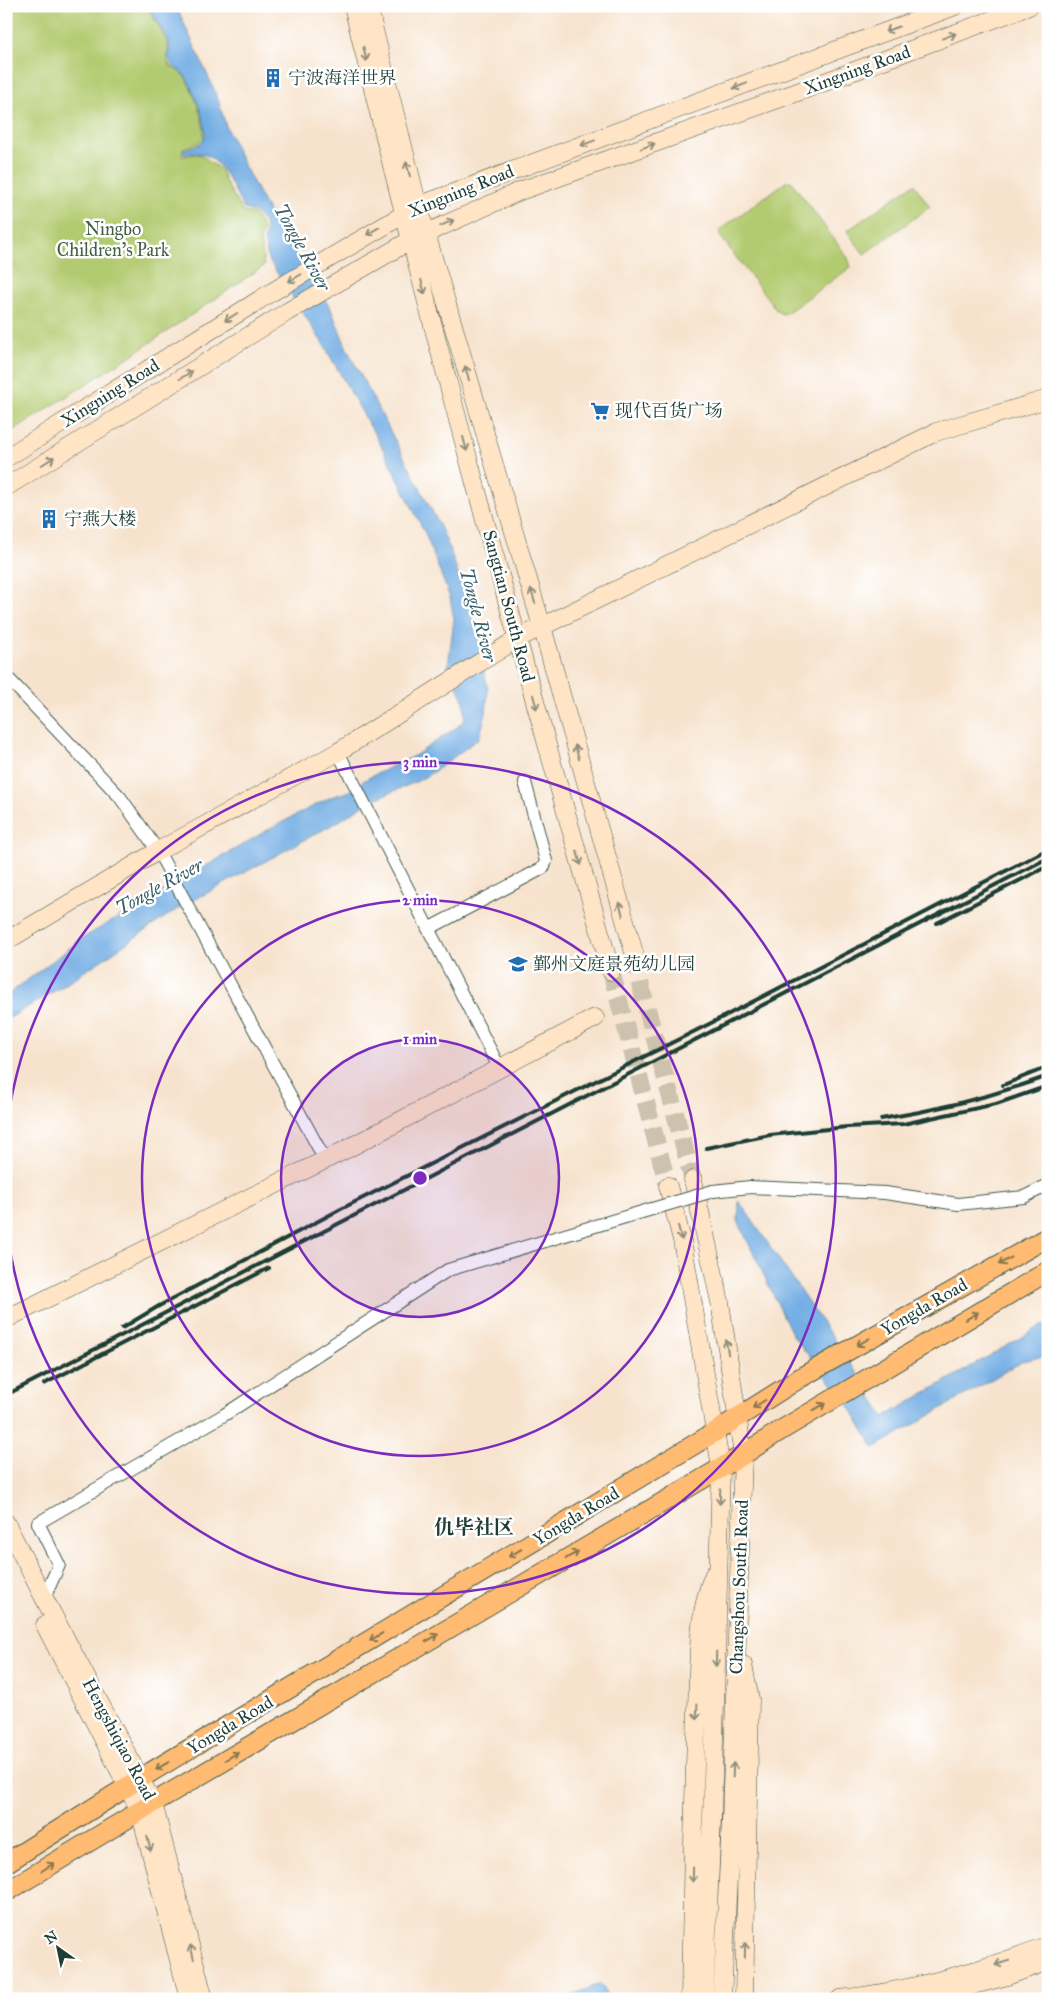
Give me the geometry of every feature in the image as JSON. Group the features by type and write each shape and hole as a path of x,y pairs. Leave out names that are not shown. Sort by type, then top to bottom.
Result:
{"main road":[{"path":"354,6 418,236"},
{"path":"368,6 411,210"},
{"name":"Xingning Road","path":"6,458 272,292 411,210 955,6"},
{"name":"Xingning Road","path":"6,487 287,312 418,236 520,191 795,93 1029,6"},
{"name":"Sangtian South Road","path":"418,236 542,627 635,956"},
{"name":"Sangtian South Road","path":"418,236 517,639 611,971"},
{"path":"6,940 158,851 338,752 517,639 936,432 1048,399"},
{"path":"6,1319 326,1160 595,1018"},
{"name":"Changshou South Road","path":"693,1180 720,1302 743,1455 731,1819 722,1999"},
{"name":"Changshou South Road","path":"668,1186 682,1240 721,1467 712,1819 704,1999"},
{"name":"Yongda Road","path":"6,1863 134,1783 715,1432 800,1378 1048,1237"},
{"name":"Yongda Road","path":"6,1892 743,1455 778,1432 1048,1271"},
{"name":"Hengshiqiao Road","path":"6,1523 134,1783"},
{"name":"Hengshiqiao Road","path":"6,1549 147,1807 204,1999"},
{"path":"690,1999 696,1728 702,1615 706,1593 719,1562"},
{"path":"737,1636 750,1699 744,1999"},
{"name":"Hengshiqiao Road","path":"147,1807 189,1999"},
{"path":"840,1999 927,1984 1008,1961 1048,1945"},
{"path":"921,1999 1007,1976 1048,1961"}],"street":[{"path":"6,676 120,797 158,851 326,1160"},
{"path":"338,752 500,1069"},
{"path":"428,929 543,868 546,861 524,782"},
{"path":"44,1598 59,1565 38,1523 224,1415 448,1270 713,1191 750,1187 884,1193 958,1204 1024,1196 1048,1185"}],"green space":[{"name":"Ningbo Children's Park","path":"12,6 147,6 167,41 169,64 184,76 187,81 203,125 204,133 202,140 183,148 182,157 195,154 201,155 221,170 225,181 243,212 254,214 261,224 263,230 260,238 264,266 135,353 6,435 6,9"},
{"path":"787,181 791,181 848,258 851,267 783,314 778,312 720,236 720,231"},
{"path":"914,184 930,207 864,254 847,231"}],"water":[{"path":"148,6 180,6 178,10 217,96 226,126 244,165 265,205 331,309 347,349 438,522 449,547 472,616 488,691 486,714 479,738 438,769 418,781 368,802 341,820 176,910 63,986 6,1020 6,996 83,938 271,828 331,797 347,792 368,778 416,755 457,727 465,719 464,702 448,666 454,619 450,598 425,533 383,449 322,342 268,259 264,239 266,230 264,222 254,212 244,209 222,169 214,161 206,155 196,153 184,155 184,149 198,145 203,141 205,126 196,98 186,77 170,61 169,42"},
{"path":"739,1201 859,1376 884,1417 1041,1326 1048,1325 1048,1359 1044,1356 1023,1361 874,1448 848,1404 793,1336 738,1221"},
{"path":"599,1984 604,1987 607,1999 564,1999"}],"tunnel":[{"path":"635,956 640,983 693,1180"},
{"path":"611,971 668,1186"}],"railway":[{"path":"122,1328 159,1306 339,1210 723,1017 1048,849"},
{"path":"6,1395 1048,858"},
{"path":"937,923 1048,866"},
{"path":"1003,1085 1048,1067"},
{"path":"881,1119 966,1102 1048,1076"},
{"path":"706,1148 770,1135 847,1127 903,1124 996,1104 1048,1086"},
{"path":"44,1384 269,1268"}],"place":[{"name":"宁波海洋世界","path":"273,78"},
{"name":"现代百货广场","path":"600,411"},
{"name":"宁燕大楼","path":"49,519"},
{"name":"鄞州文庭景苑幼儿园","path":"518,964"}],"district":[{"name":"仇毕社区","path":"474,1527"}],"water label":[{"name":"Tongle River","path":"303,247"},
{"name":"Tongle River","path":"479,615"},
{"name":"Tongle River","path":"159,886"}]}
